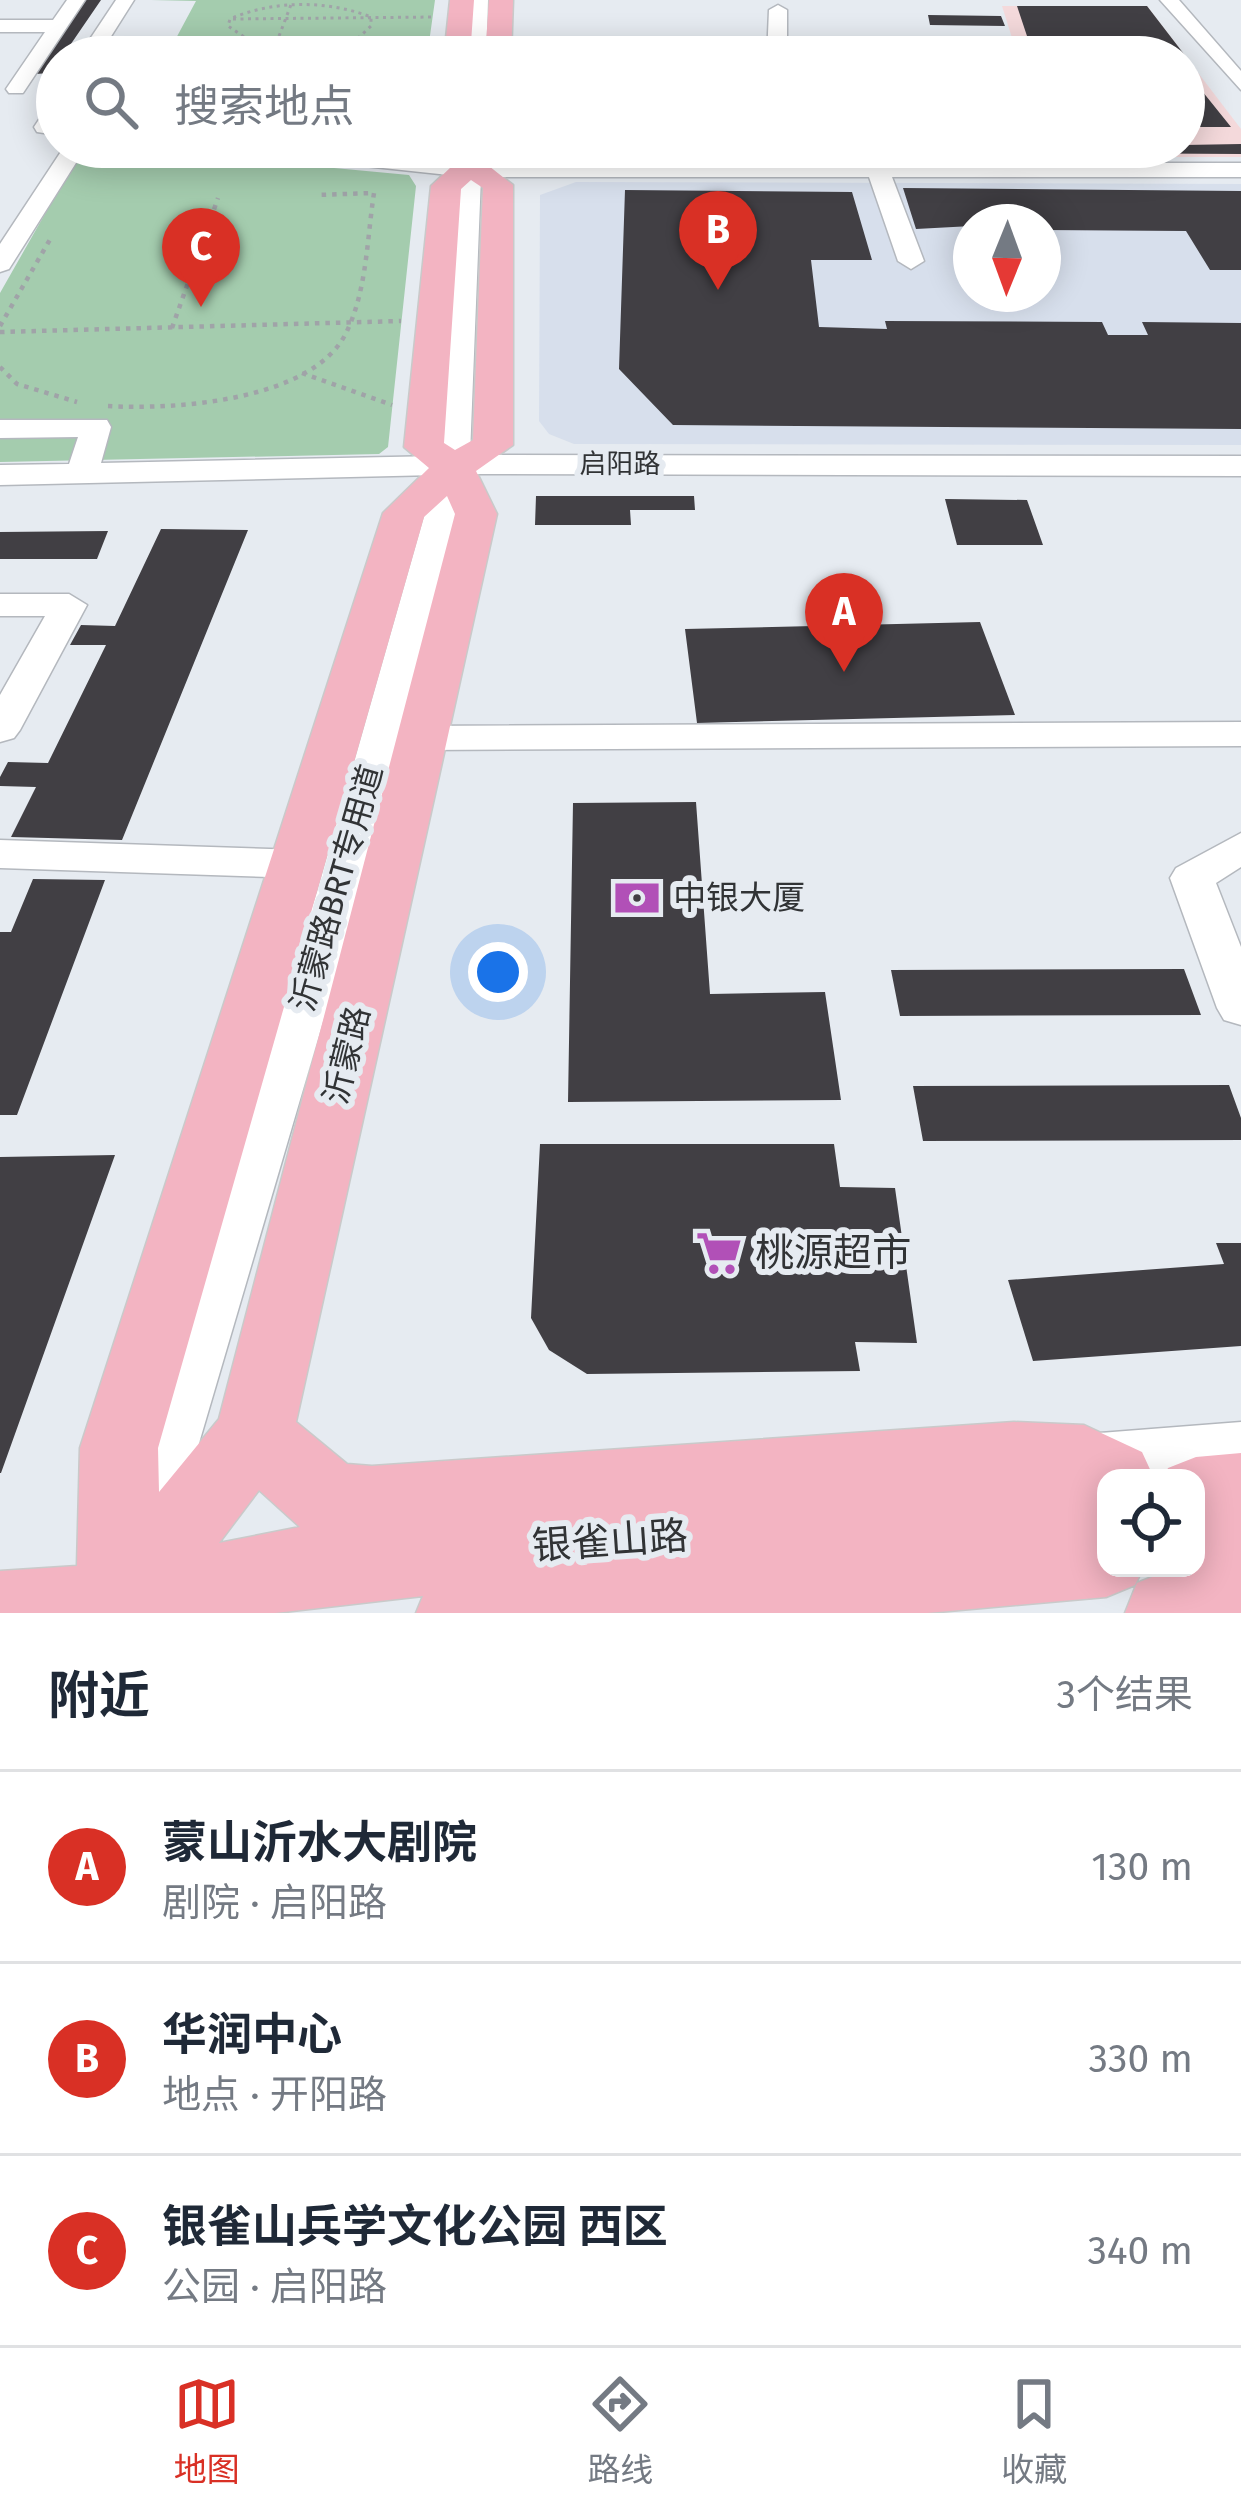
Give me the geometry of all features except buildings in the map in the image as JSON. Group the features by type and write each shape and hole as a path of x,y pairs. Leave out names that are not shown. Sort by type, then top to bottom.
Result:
{"main road":[{"path":"459,36 462,0"},
{"path":"495,36 501,0"},
{"name":"沂蒙路","path":"127,1612 254,1435 476,514 454,467 424,447 446,186 459,168"},
{"path":"127,1612 119,1448 302,864 404,514 454,467 494,446 498,185 483,168"},
{"path":"254,1435 330,1501 372,1504 1013,1458 1097,1480"},
{"name":"银雀山路","path":"0,1612 127,1612 316,1564 1097,1481"},
{"path":"1205,1494 1241,1491"},
{"path":"1205,1548 1241,1544"},
{"name":"银雀山路","path":"458,1613 1097,1558"},
{"path":"1167,1613 1241,1588"}],"street":[{"path":"51,36 76,0"},
{"path":"101,36 124,0"},
{"path":"479,0 487,36"},
{"path":"1168,0 1199,36"},
{"path":"777,36 778,10"},
{"path":"0,26 59,26"},
{"path":"1205,43 1241,84"},
{"path":"8,90 36,55"},
{"path":"0,264 61,168"},
{"path":"846,168 1241,170"},
{"path":"878,170 911,261"},
{"path":"0,222 27,221"},
{"path":"0,429 96,428 82,474"},
{"path":"1012,428 1025,465"},
{"name":"启阳路","path":"0,475 454,467 1241,466"},
{"name":"沂蒙路BRT专用道","path":"127,1612 340,889 454,467"},
{"path":"0,605 69,605 6,712"},
{"path":"420,738 1241,734"},
{"path":"1241,848 1192,878 1241,1008"},
{"path":"0,854 302,864"},
{"path":"1155,1469 1241,1450"}],"path":[{"path":"230,19 257,7 292,2 345,4 371,17"},
{"path":"279,36 292,2"},
{"path":"360,36 371,26 371,17"},
{"path":"230,19 433,17"},
{"path":"230,19 228,26 243,36"},
{"path":"100,405 186,404 250,392 302,373 337,349 351,324 374,193 317,195"},
{"path":"172,328 218,199"},
{"path":"55,231 0,329 401,321"},
{"path":"0,368 17,384 81,402"},
{"path":"302,373 392,405"}],"shaded area":[{"path":"1002,6 1147,6 1170,36 1011,36"},
{"path":"1205,82 1241,129 1241,157 1205,157"},
{"path":"576,182 1241,184 1241,445 574,444 549,434 539,421 540,195"}],"green space":[{"path":"151,0 435,0 430,36 177,36 196,1"},
{"path":"71,168 334,168 409,175 416,186 388,447 379,454 0,462 0,293"}],"place":[{"name":"华润中心","path":"718,290"},
{"name":"银雀山兵学文化公园 西区","path":"201,307"},
{"name":"蒙山沂水大剧院","path":"844,672"},
{"name":"中银大厦","path":"637,898"},
{"name":"桃源超市","path":"719,1253"}]}
